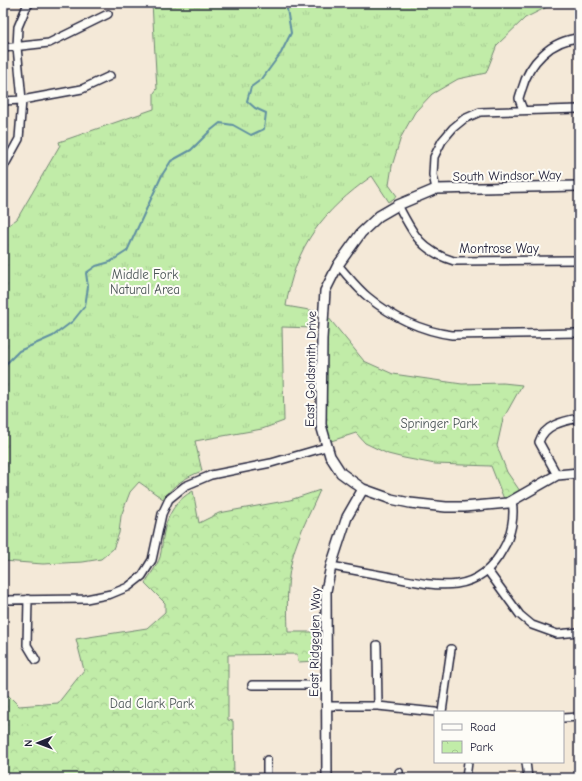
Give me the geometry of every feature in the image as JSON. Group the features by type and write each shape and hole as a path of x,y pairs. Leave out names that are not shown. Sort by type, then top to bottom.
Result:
{"street":[{"path":"3,168 19,139 22,100 17,47 18,27 26,8 30,3"},
{"path":"3,48 49,43 108,14"},
{"path":"523,110 519,98 525,78 534,63 545,52 563,42 579,38"},
{"path":"3,101 22,100 82,88 110,76"},
{"path":"436,189 433,174 434,157 442,141 453,128 464,119 480,112 579,109"},
{"name":"South Windsor Way","path":"436,189 579,186"},
{"name":"East Goldsmith Drive","path":"436,189 398,205 379,216 362,233 338,265 325,291 321,425 326,447 330,456 341,473 363,489 391,499 446,507 508,503 558,475 579,473"},
{"name":"Montrose Way","path":"398,205 411,230 424,246 441,257 454,261 579,260"},
{"path":"338,265 368,297 398,317 424,329 438,333 452,335 579,333"},
{"path":"558,475 539,442 541,434 563,421 579,418"},
{"path":"3,600 86,599 111,594 128,587 142,576 152,560 162,514 169,499 185,486 212,475 271,464 326,447"},
{"name":"East Ridgeglen Way","path":"327,778 326,591 331,566 347,517 363,489"},
{"path":"331,566 415,583 454,585 470,581 488,571 506,545 512,518 512,501"},
{"path":"488,571 520,615 532,625 557,634 579,632"},
{"path":"28,600 27,645 36,660"},
{"path":"377,645 378,706"},
{"path":"442,711 451,649"},
{"path":"252,685 326,685"},
{"path":"326,706 378,706 434,712"},
{"path":"564,718 579,717"},
{"path":"267,760 267,778"},
{"path":"466,778 468,763"},
{"path":"526,763 528,778"}],"green space":[{"name":"Middle Fork Natural Area","path":"152,3 559,3 549,6 525,18 497,45 486,73 458,79 432,94 415,112 401,137 392,166 389,185 397,196 389,202 372,176 339,202 314,231 304,247 296,265 290,284 286,306 315,311 313,328 282,327 284,421 262,429 195,441 202,471 180,482 163,499 139,482 130,492 121,516 119,533 113,549 101,559 83,562 43,564 3,561 3,229 17,219 60,145 59,142 154,109 154,93 157,89"},
{"name":"Springer Park","path":"328,317 364,361 393,374 462,384 503,383 522,385 503,419 497,446 507,472 520,491 504,499 491,466 435,464 404,458 388,454 365,443 356,433 328,442 326,426 326,332"},
{"name":"Dad Clark Park","path":"320,490 293,554 289,576 288,598 288,632 317,632 317,661 298,662 297,654 228,655 228,720 233,721 234,778 3,778 3,690 19,706 58,703 84,670 76,639 147,628 165,612 165,603 145,583 160,557 165,526 170,514 182,498 193,491 199,523 219,513 290,500"}],"waterway":[{"path":"3,367 19,351 53,336 73,321 85,306 88,287 86,273 96,266 110,262 127,251 162,175 171,161 191,150 220,123 233,125 251,135 264,129 266,113 255,108 247,101 251,87 262,79 281,53 291,33 286,3"}]}
